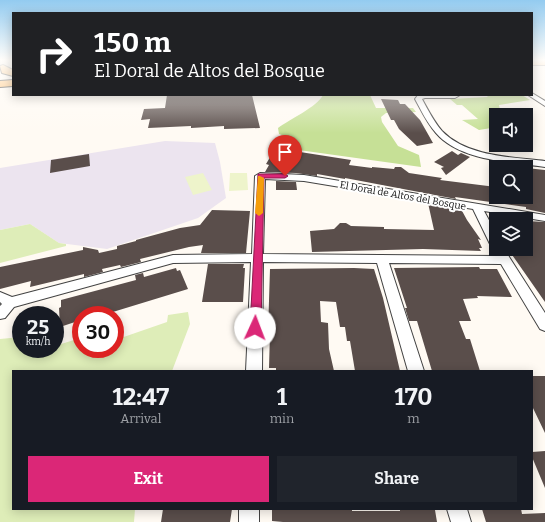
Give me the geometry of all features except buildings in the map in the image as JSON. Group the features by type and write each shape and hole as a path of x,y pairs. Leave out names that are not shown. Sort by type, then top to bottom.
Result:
{"street":[{"path":"421,96 418,99 441,134 453,144 470,151 490,156 545,164"},
{"path":"533,96 545,104"},
{"name":"El Doral de Altos del Bosque","path":"258,258 260,176 304,178 545,218"},
{"path":"477,207 489,230"},
{"path":"3,305 173,259 382,259 489,255"},
{"path":"502,256 545,325"},
{"path":"254,370 258,258"},
{"path":"382,259 416,370"},
{"path":"249,510 249,522"},
{"path":"457,510 461,522"}],"shaded area":[{"path":"165,141 215,143 226,198 198,218 107,249 59,243 30,224 0,230 0,168"}],"green space":[{"path":"322,96 370,96 376,108 413,108 416,112 386,113 381,117 382,122 398,146 419,155 421,167 277,147 291,138 279,134 278,128 315,104"},
{"path":"487,96 524,96 530,100 499,105 500,108 489,108 489,128 479,130 462,120 478,119 462,105 457,105 450,99 488,97"},
{"path":"203,173 212,190 193,195 185,177"},
{"path":"230,173 247,173 248,190 229,191"},
{"path":"30,224 59,243 66,244 66,246 0,263 0,230"},
{"path":"188,312 190,324 172,370 12,370 12,510 135,510 134,522 0,522 0,339 12,338 12,358 64,358 64,343 72,341 72,358 124,358 124,337 167,322 168,315"}],"slow traffic":[{"path":"259,213 260,178"}],"route":[{"path":"255,328 260,176 285,176"}]}
